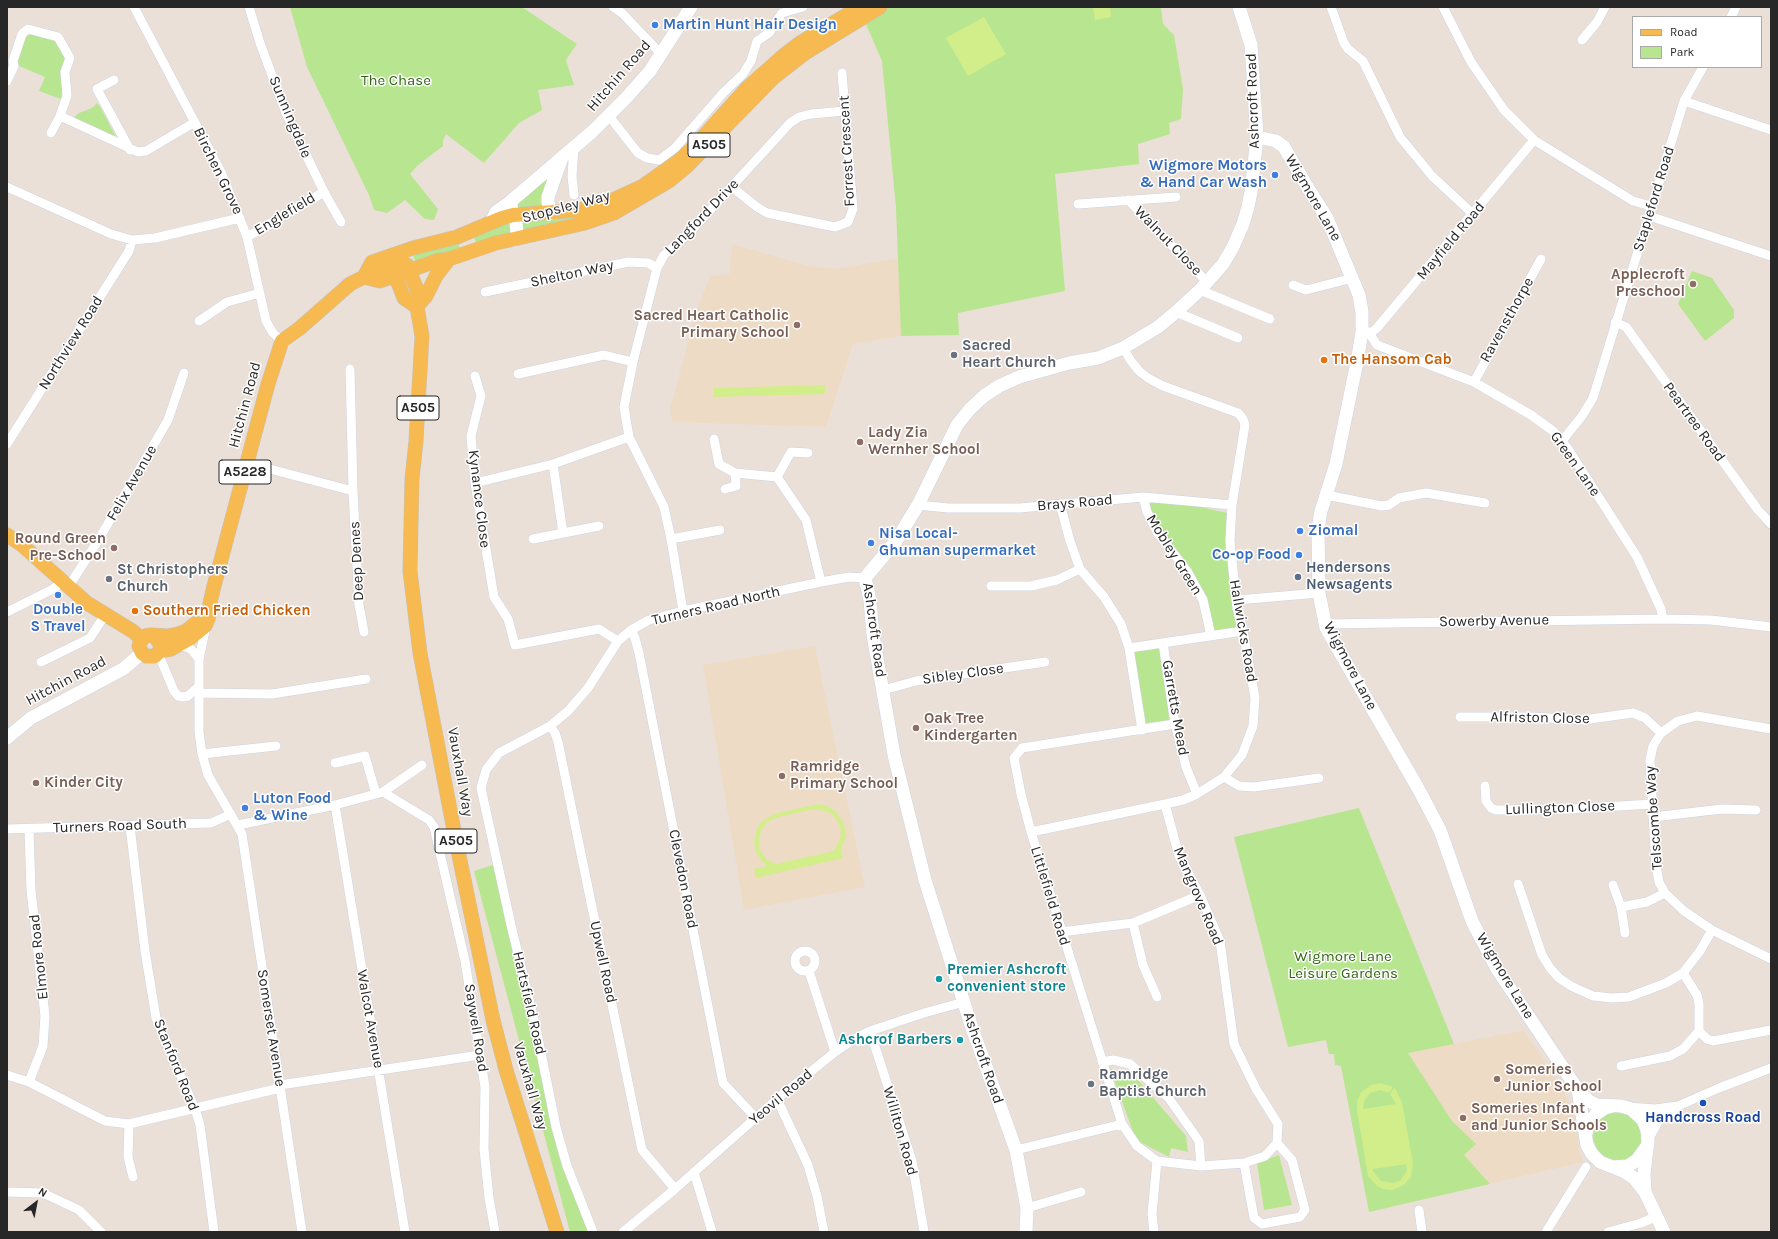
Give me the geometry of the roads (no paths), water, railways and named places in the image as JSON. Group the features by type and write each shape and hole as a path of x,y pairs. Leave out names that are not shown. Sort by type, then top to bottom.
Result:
{"main road":[{"name":"Stopsley Way","path":"404,251 457,237 491,223 512,208 551,213 574,211 594,207 623,196 677,162 694,147 747,88 783,56 800,43 860,7"},
{"name":"Stopsley Way","path":"410,270 496,243 585,223 614,213 669,181 686,167 773,78 804,53 880,7"},
{"path":"404,251 395,260 395,270 404,298 417,307 426,296 436,276 449,259"},
{"path":"282,341 300,328 350,284 364,277 372,262 404,251"},
{"path":"364,277 380,281 395,270 410,270"},
{"name":"Vauxhall Way","path":"410,270 418,292 417,307 422,336 416,441 412,478 410,571 419,646 457,849 493,1020 506,1070 557,1232"},
{"name":"Hitchin Road","path":"205,626 210,612 210,603 268,384 282,341"},
{"path":"7,535 22,545 87,603 134,632 146,643 160,643 159,652 180,645 205,626"},
{"name":"Hitchin Road","path":"146,643 186,631 201,618 210,603"}],"street":[{"name":"Birchen Grove","path":"134,7 221,172 248,237 269,328 282,341"},
{"name":"Sunningdale","path":"249,7 260,44 286,113 324,192 341,222"},
{"path":"612,7 622,13 661,54"},
{"name":"Hitchin Road","path":"512,208 562,157 609,116 650,71 690,7"},
{"path":"609,116 638,153 647,158 659,160 675,148 724,92 743,74 751,61 757,41 769,33 782,12 803,7"},
{"name":"Ashcroft Road","path":"1026,1232 1026,1208 1016,1150 964,1002 925,880 894,755 873,635 870,600 865,578 896,541 918,505 957,425 970,409 984,396 999,386 1019,377 1069,363 1098,358 1123,348 1158,327 1176,312 1204,286 1223,264 1233,247 1243,224 1251,192 1257,137 1251,45 1239,7"},
{"path":"1331,7 1344,43 1348,49 1363,61 1400,137 1432,176 1473,214"},
{"path":"1443,7 1471,62 1504,110 1534,140 1633,201 1651,206"},
{"path":"1582,40 1597,22 1605,7"},
{"path":"1732,16 1736,7"},
{"path":"7,81 14,66 13,61 22,34 28,29 58,37 70,58 65,72 67,96 60,116 51,133"},
{"name":"Stapleford Road","path":"1562,441 1582,416 1593,398 1615,322 1684,101 1702,68"},
{"name":"Forrest Crescent","path":"732,187 757,208 767,213 835,227 848,222 853,209 842,73"},
{"path":"114,80 97,89 130,150"},
{"path":"1684,101 1771,130"},
{"name":"Langford Drive","path":"683,611 664,507 629,436 624,407 633,362 657,268 664,255 691,230 790,123 798,117 811,114 845,111"},
{"path":"60,116 130,150 138,152 146,151 194,122"},
{"name":"Wigmore Lane","path":"1257,137 1276,141 1284,147 1327,218 1359,295 1366,332 1336,464 1321,511 1318,529 1318,593 1325,624 1440,830 1472,921 1497,969 1578,1090 1589,1101 1597,1105 1617,1106 1631,1109 1643,1120 1648,1130 1644,1174 1645,1192"},
{"name":"Mayfield Road","path":"1366,332 1377,328 1534,140"},
{"path":"574,147 572,176 574,195"},
{"path":"551,213 548,198 562,157"},
{"path":"7,187 111,234 132,240 155,238 240,218"},
{"name":"Englefield","path":"248,237 324,192"},
{"name":"Walnut Close","path":"1078,204 1176,197"},
{"name":"Walnut Close","path":"1128,200 1204,286"},
{"path":"512,208 517,233 515,239"},
{"path":"1648,216 1771,256"},
{"name":"Northview Road","path":"7,444 129,251 132,240"},
{"name":"Ravensthorpe","path":"1474,382 1541,259"},
{"name":"Shelton Way","path":"486,292 628,262 648,263 657,268"},
{"path":"1293,285 1306,290 1353,278"},
{"path":"1204,286 1270,319"},
{"path":"199,321 227,302 237,298 260,293"},
{"path":"1176,312 1238,338"},
{"name":"Peartree Road","path":"1615,322 1626,327 1758,510 1771,524"},
{"name":"Green Lane","path":"1366,332 1377,345 1383,348 1474,382 1542,422 1562,441 1637,557 1661,609 1662,619"},
{"name":"Hallwicks Road","path":"1031,832 1183,800 1198,794 1224,777 1242,755 1253,726 1255,698 1237,600 1230,541 1232,505 1244,425 1242,419 1238,413 1162,386 1148,378 1139,371 1123,348"},
{"path":"518,374 604,355 633,362"},
{"name":"Deep Denes","path":"350,369 353,491 359,605 364,632"},
{"name":"Felix Avenue","path":"66,584 100,539 168,420 184,373"},
{"name":"Kynance Close","path":"475,376 481,396 472,436 475,483 494,598 508,619 515,645 599,629 618,641"},
{"path":"475,483 553,464 629,436"},
{"path":"714,439 720,464 735,473 777,477"},
{"path":"777,477 791,452 808,453"},
{"path":"247,463 353,491"},
{"path":"553,464 563,533"},
{"path":"725,489 736,486 735,473"},
{"path":"777,477 806,520 821,582"},
{"path":"1326,495 1382,506 1389,505 1399,498 1426,493 1485,504"},
{"name":"Brays Road","path":"918,505 948,508 1020,508 1143,497 1173,498 1232,505"},
{"name":"Mobley Green","path":"1143,497 1147,512 1157,532 1187,571 1203,600 1211,636"},
{"path":"1060,504 1070,541 1080,568 1104,597 1121,624 1129,648 1142,730"},
{"path":"533,539 599,526"},
{"path":"671,539 720,530"},
{"path":"991,586 1031,586 1057,580 1080,568"},
{"name":"Turners Road North","path":"486,770 499,753 550,726 578,700 618,641 631,630 649,620 683,611 821,582 849,577 865,578"},
{"path":"7,612 66,584"},
{"path":"1237,600 1318,593"},
{"path":"41,662 90,638 105,615"},
{"name":"Sowerby Avenue","path":"1325,624 1662,619 1711,620 1771,627"},
{"name":"Somerset Avenue","path":"205,626 199,659 199,732 202,754 208,774 242,834 302,1232"},
{"name":"Clevedon Road","path":"631,630 635,638 639,654 723,1083 756,1118"},
{"path":"1129,648 1243,631"},
{"name":"Hitchin Road","path":"7,738 31,718 123,669 146,643"},
{"name":"Garretts Mead","path":"1163,643 1175,724 1186,767 1198,794"},
{"path":"180,645 191,649 199,659"},
{"path":"159,652 174,691 178,696 183,697 188,696 199,689 272,694 366,678"},
{"name":"Sibley Close","path":"883,690 916,681 1045,662"},
{"name":"Alfriston Close","path":"1460,717 1532,717 1583,720 1633,713 1645,718 1661,733"},
{"name":"Telscombe Way","path":"1771,729 1697,716 1678,721 1661,733 1653,746 1650,760 1656,866 1659,882 1665,892 1684,911 1712,930 1771,959"},
{"name":"Littlefield Road","path":"1175,724 1022,748 1014,758 1021,794 1031,832 1122,1124 1137,1146 1158,1161 1201,1166"},
{"name":"Upwell Road","path":"550,726 555,733 558,742 642,1150 675,1189"},
{"path":"202,754 276,746"},
{"path":"335,763 365,756 379,793"},
{"path":"238,825 334,805 379,793 422,765"},
{"name":"Hartsfield Road","path":"486,770 481,788 509,918 536,1028 556,1126 567,1166 593,1232"},
{"path":"1224,777 1239,786 1254,787 1319,778"},
{"name":"Lullington Close","path":"1485,786 1486,801 1491,808 1496,810 1570,809 1652,804"},
{"name":"Saywell Road","path":"379,793 429,820 434,827 465,961 485,1086 484,1149 489,1198 495,1232"},
{"name":"Mangrove Road","path":"1165,804 1179,856 1200,895 1220,941 1234,1044 1256,1089 1278,1124 1277,1143"},
{"name":"Walcot Avenue","path":"334,805 405,1232"},
{"path":"1653,817 1722,809 1756,810"},
{"name":"Turners Road South","path":"7,829 212,822 231,814"},
{"name":"Stanford Road","path":"130,826 145,951 156,1018 195,1109 200,1125 214,1232"},
{"name":"Elmore Road","path":"29,828 31,890 45,1016 43,1046 29,1082"},
{"path":"1518,884 1542,955 1550,968 1559,978 1571,986 1593,996 1629,997 1666,983 1683,973 1700,951 1712,930"},
{"path":"1613,885 1621,907 1625,934"},
{"path":"1621,907 1647,902 1665,892"},
{"path":"1061,932 1133,923 1200,895"},
{"path":"1133,923 1143,965 1157,997"},
{"path":"809,971 835,1052"},
{"path":"1621,1066 1670,1056 1683,1049 1699,1031 1699,1003 1697,995 1683,973"},
{"name":"Yeovil Road","path":"623,1232 675,1189 777,1099 835,1052 854,1039 870,1031 924,1013 964,1002"},
{"path":"1699,1031 1707,1039 1713,1041 1771,1030"},
{"name":"Williton Road","path":"870,1031 912,1161 924,1232"},
{"path":"7,1075 29,1082 105,1121 129,1124 280,1087 480,1055"},
{"path":"1102,1062 1114,1060 1130,1064 1168,1097 1199,1141 1201,1166 1244,1163 1265,1156 1277,1143 1292,1160 1305,1210 1300,1217 1262,1224 1254,1218 1244,1163"},
{"path":"1610,1167 1618,1168 1628,1166 1637,1160 1659,1120 1678,1106 1719,1088 1770,1072"},
{"name":"Wigmore Lane","path":"1578,1090 1587,1145 1592,1154 1600,1162 1625,1172 1634,1178 1645,1192 1658,1216 1664,1232"},
{"path":"777,1099 808,1165 824,1232"},
{"path":"1586,1134 1589,1123 1596,1114 1605,1108 1617,1106 1655,1109 1678,1106"},
{"path":"129,1124 128,1157 134,1177"},
{"path":"1016,1150 1122,1124"},
{"path":"1154,1232 1152,1214 1158,1161"},
{"path":"1546,1232 1586,1167"},
{"path":"694,1172 712,1232"},
{"path":"7,1192 43,1193 79,1210 101,1232"},
{"path":"1026,1208 1081,1192"},
{"path":"1420,1210 1422,1232"},
{"path":"1608,1232 1641,1223 1658,1216"}],"place":[{"name":"Martin Hunt Hair Design","path":"655,25"},
{"name":"Wigmore Motors & Hand Car Wash","path":"1275,175"},
{"name":"Applecroft Preschool","path":"1693,284"},
{"name":"Sacred Heart Catholic Primary School","path":"797,325"},
{"name":"Sacred Heart Church","path":"954,355"},
{"name":"The Hansom Cab","path":"1324,360"},
{"name":"Lady Zia Wernher School","path":"860,442"},
{"name":"Ziomal","path":"1300,531"},
{"name":"Nisa Local- Ghuman supermarket","path":"871,543"},
{"name":"Round Green Pre-School","path":"114,548"},
{"name":"Co-op Food","path":"1299,555"},
{"name":"Hendersons Newsagents","path":"1298,577"},
{"name":"St Christophers Church","path":"109,579"},
{"name":"Double S Travel","path":"58,595"},
{"name":"Southern Fried Chicken","path":"135,611"},
{"name":"Oak Tree Kindergarten","path":"916,728"},
{"name":"Ramridge Primary School","path":"782,776"},
{"name":"Kinder City","path":"36,783"},
{"name":"Luton Food & Wine","path":"245,808"},
{"name":"Premier Ashcroft convenient store","path":"939,979"},
{"name":"Ashcrof Barbers","path":"960,1040"},
{"name":"Someries Junior School","path":"1497,1079"},
{"name":"Ramridge Baptist Church","path":"1091,1084"},
{"name":"Handcross Road","path":"1703,1103"},
{"name":"Someries Infant and Junior Schools","path":"1463,1118"}],"park label":[{"name":"The Chase","path":"396,81"},
{"name":"Wigmore Lane Leisure Gardens","path":"1343,966"}]}
